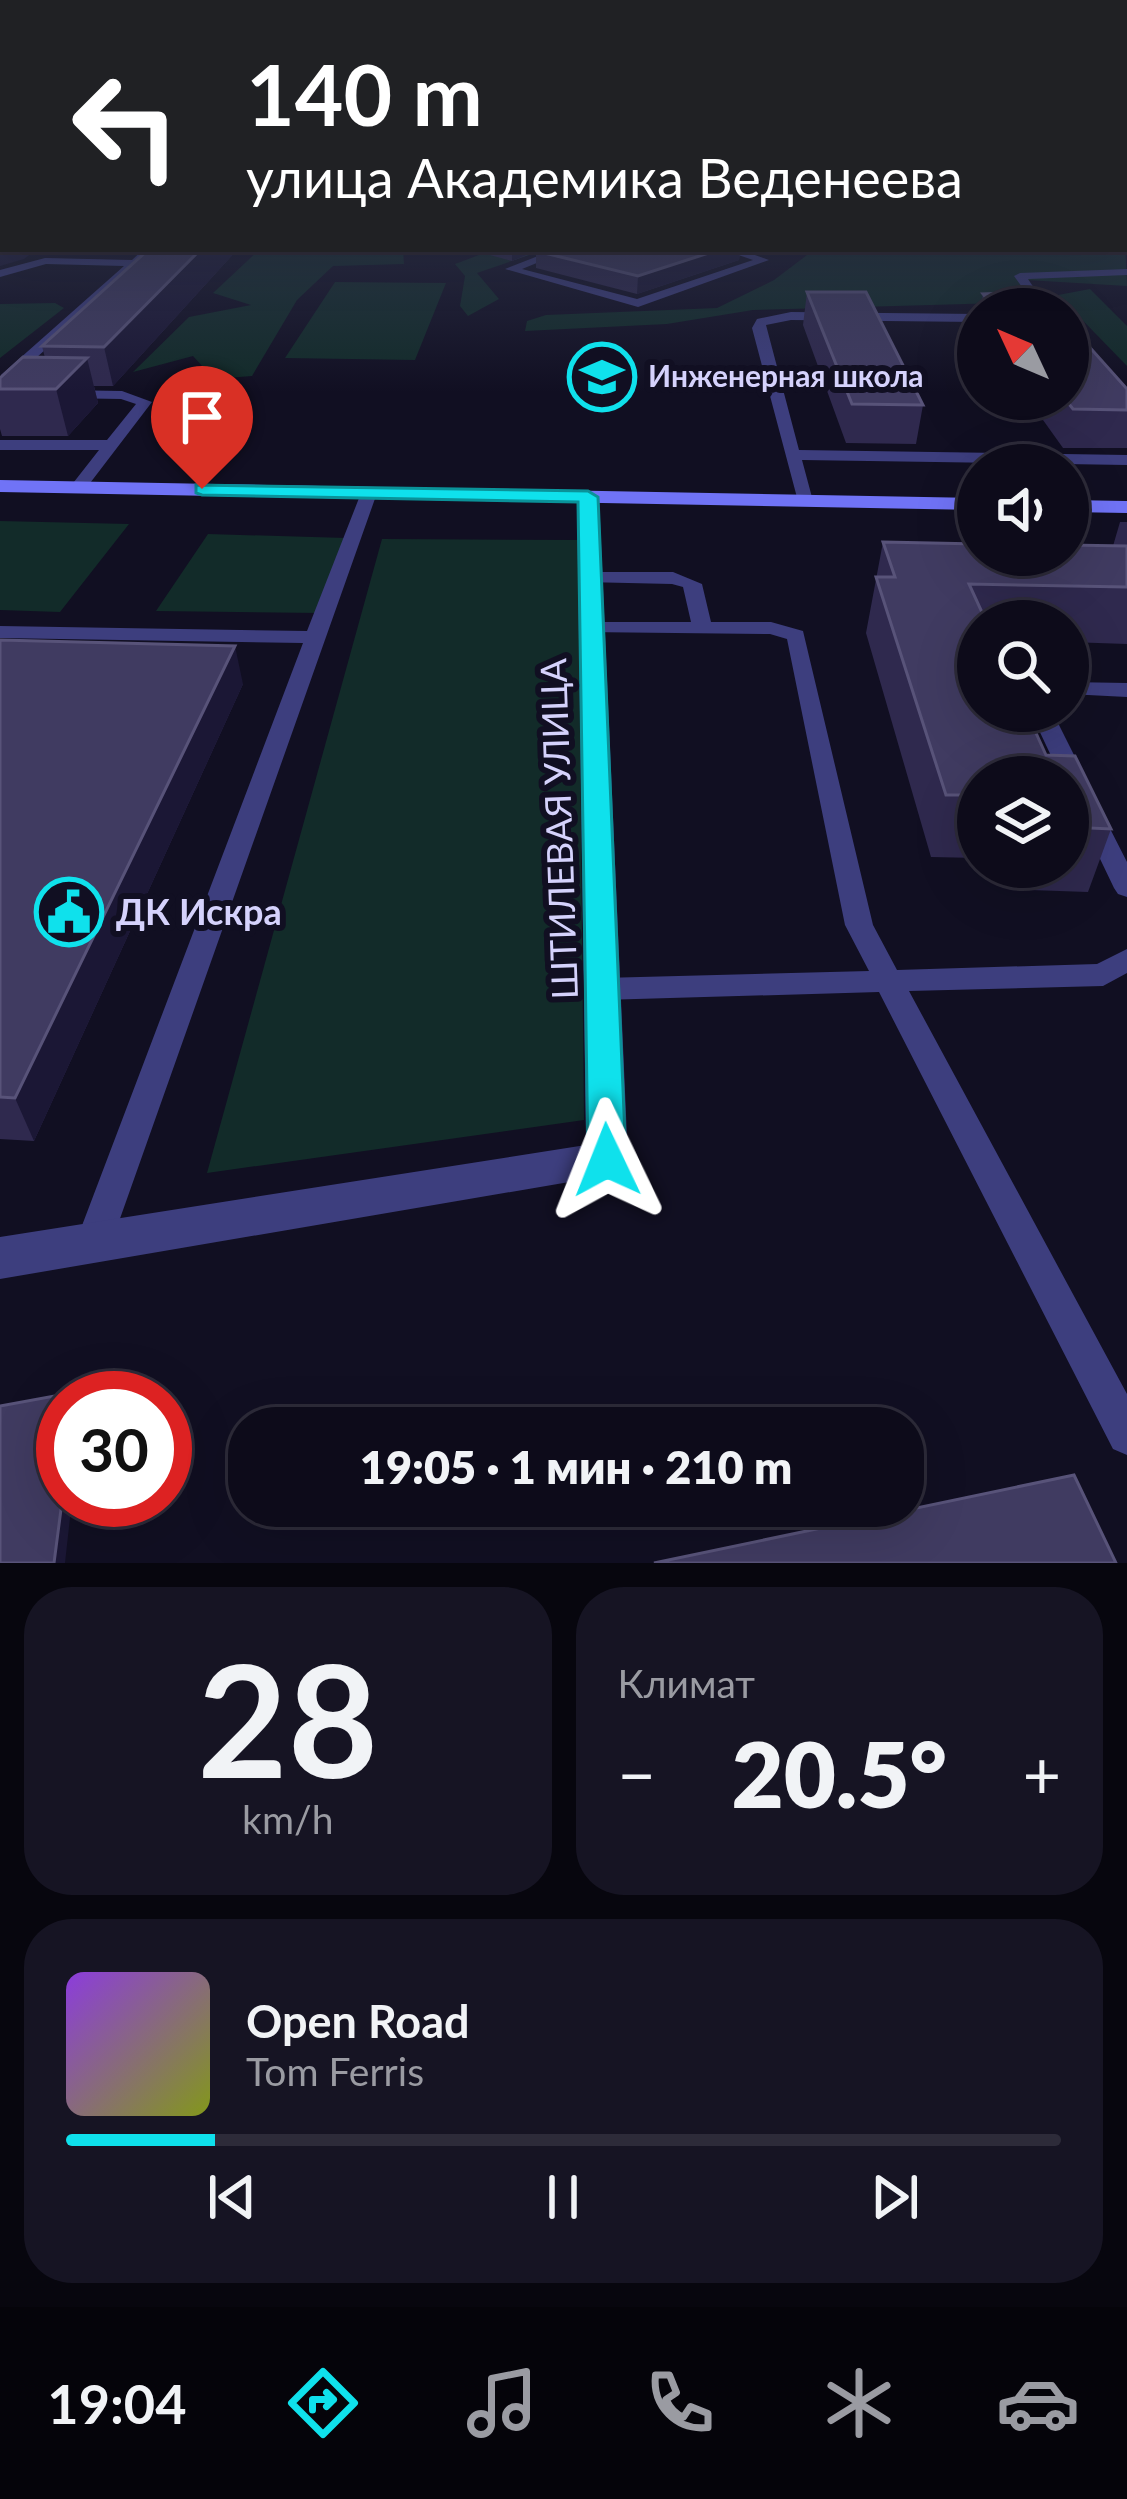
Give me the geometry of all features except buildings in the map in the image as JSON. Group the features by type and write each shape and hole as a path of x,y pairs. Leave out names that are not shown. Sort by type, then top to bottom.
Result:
{"street":[{"path":"0,485 957,504"},
{"name":"ШТИЛЕВАЯ УЛИЦА","path":"93,1244 607,1160 588,497"},
{"path":"1089,506 1127,507"},
{"path":"0,1258 93,1244"}],"lane":[{"path":"0,383 146,252"},
{"path":"535,252 546,255"},
{"path":"556,252 511,269 638,303 764,260 736,252"},
{"path":"0,274 45,261 134,263"},
{"path":"1029,288 1020,276 1127,272"},
{"path":"805,501 760,322 791,316 957,318"},
{"path":"0,393 122,395 145,402 78,487"},
{"path":"0,445 112,446"},
{"path":"792,455 1127,460"},
{"path":"93,1244 369,493"},
{"path":"591,578 673,578 692,584 703,628"},
{"path":"592,628 771,628 796,635 859,925 1127,1435"},
{"path":"0,632 315,637"},
{"path":"1089,688 1127,689"},
{"path":"1051,732 1127,888"},
{"path":"602,989 1102,975 1127,959"}],"green space":[{"path":"257,252 403,252 404,264 333,266 297,300 252,376 214,379 193,356 133,372 189,317 251,305 213,293"},
{"path":"487,252 538,252 477,273 499,299 468,316 460,306 465,276 455,264"},
{"path":"811,252 1125,252 1127,286 1026,280 1018,288 957,288 957,304 753,310 667,324 525,331 527,321 546,315 717,308 774,280"},
{"path":"335,282 446,283 415,360 285,358"},
{"path":"1089,289 1127,326 1127,366 1089,327"},
{"path":"55,303 64,308 0,358 0,304"},
{"path":"0,521 129,524 60,612 0,610"},
{"path":"208,534 346,538 322,613 156,611"},
{"path":"382,539 578,540 584,1120 207,1173"}],"place":[{"name":"Инженерная школа","path":"602,377"},
{"name":"ДК Искра","path":"69,912"}],"route":[{"path":"202,489 588,497 607,1160"}]}
